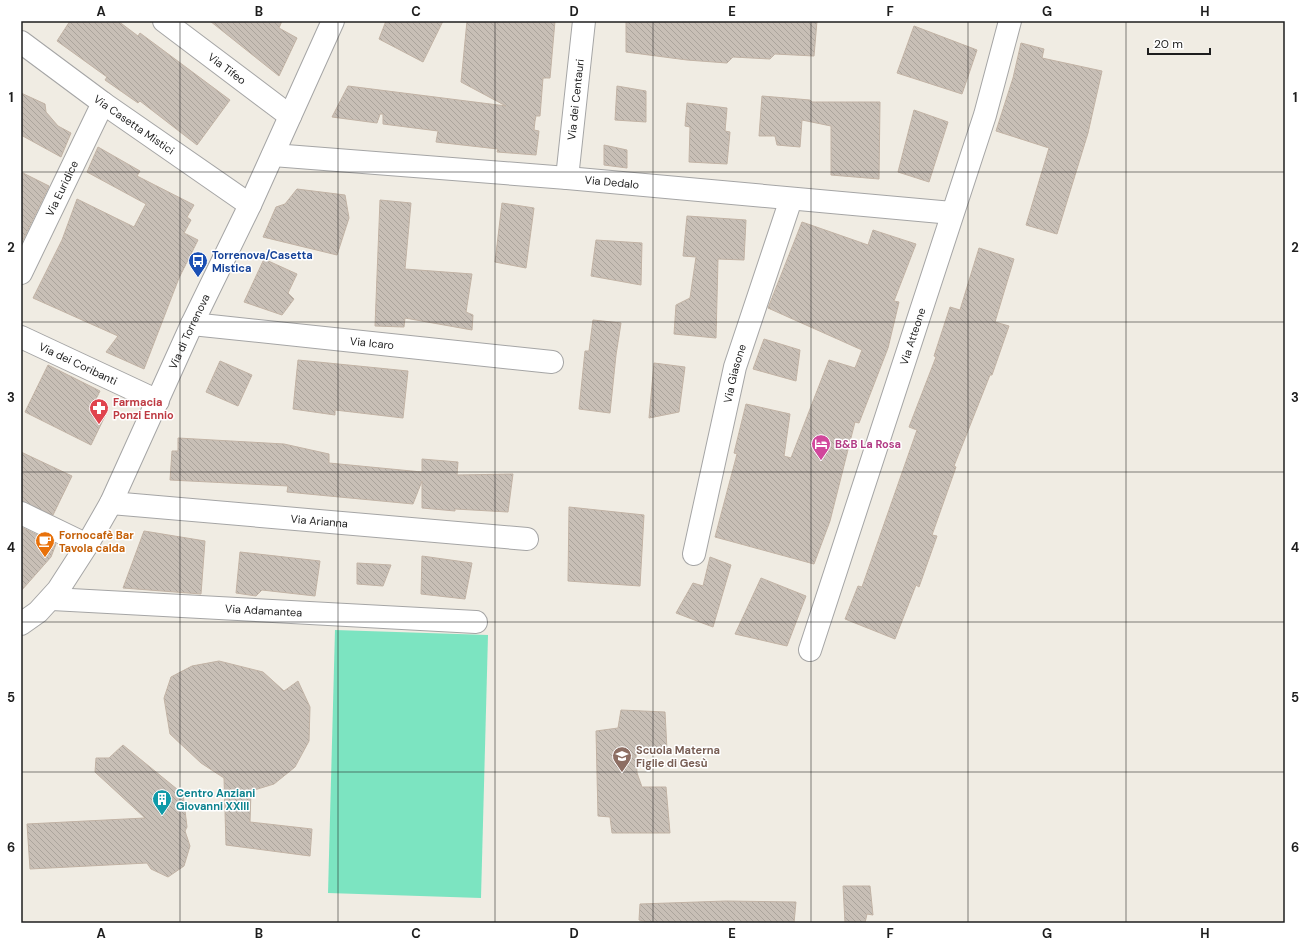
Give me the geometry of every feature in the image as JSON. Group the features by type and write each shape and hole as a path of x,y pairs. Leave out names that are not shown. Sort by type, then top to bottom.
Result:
{"street":[{"name":"Via Tifeo","path":"164,21 290,116"},
{"name":"Via di Torrenova","path":"21,624 38,612 52,599 87,545 111,503 192,324 250,204 333,21"},
{"name":"Via dei Centauri","path":"567,178 584,21"},
{"name":"Via Atteone","path":"810,650 985,115 1010,21"},
{"name":"Via Casetta Mistici","path":"21,42 103,103 250,204"},
{"name":"Via Euridice","path":"21,273 103,103"},
{"name":"Via Dedalo","path":"272,155 567,178 952,213"},
{"name":"Via Giasone","path":"694,554 735,367 791,199"},
{"name":"Via Icaro","path":"192,324 552,362"},
{"name":"Via dei Coribanti","path":"21,337 158,401"},
{"name":"Via Arianna","path":"111,503 527,539"},
{"path":"21,513 87,545"},
{"name":"Via Adamantea","path":"52,599 476,622"}],"green space":[{"path":"335,630 488,635 481,898 328,893"}],"building":[{"path":"70,21 118,21 138,36 140,33 230,100 197,145 140,101 138,103 105,80 107,77 57,41"},
{"path":"210,21 282,21 279,28 297,38 279,76"},
{"path":"386,21 443,21 423,62 379,39"},
{"path":"467,21 555,21 550,78 543,78 540,116 536,116 535,121 534,130 539,131 536,155 497,152 498,149 436,142 438,131 383,124 383,114 380,114 377,123 332,117 348,86 506,106 461,82"},
{"path":"626,21 817,21 814,56 775,54 770,59 733,57 727,63 687,60 626,52"},
{"path":"914,26 977,50 962,94 897,73"},
{"path":"1021,43 1044,49 1042,58 1102,71 1088,133 1057,234 1026,225 1049,148 996,131 1013,78"},
{"path":"617,86 646,91 646,122 615,120"},
{"path":"21,93 45,104 46,112 58,126 71,133 61,157 21,135"},
{"path":"762,96 810,100 812,102 880,102 879,179 831,175 831,126 802,120 800,147 777,145 775,136 759,136"},
{"path":"687,103 727,108 725,131 730,132 727,164 689,162 690,127 685,126"},
{"path":"914,110 948,122 929,182 898,172"},
{"path":"604,145 627,150 627,168 604,165"},
{"path":"98,147 140,171 137,176 194,205 187,217 191,220 184,233 198,240 179,278 144,369 106,352 118,336 33,298 62,240 77,199 134,227 146,204 87,172"},
{"path":"21,172 49,186 21,244"},
{"path":"297,189 345,195 349,218 337,255 263,237 276,207 285,204"},
{"path":"380,200 411,203 405,269 472,274 466,312 473,315 472,330 405,318 404,327 375,326"},
{"path":"502,203 534,208 526,268 495,262"},
{"path":"687,216 746,220 744,260 718,259 716,338 674,334 676,305 690,298 696,257 683,256"},
{"path":"802,222 868,245 873,230 916,244 894,301 899,302 888,348 859,423 855,422 830,521 814,564 715,537 737,454 734,453 746,404 790,414 784,456 791,458 829,360 855,368 862,350 768,308"},
{"path":"596,240 642,243 641,285 591,276"},
{"path":"979,248 1014,259 995,322 1009,326 992,375 990,375 954,466 956,467 932,535 937,536 919,587 916,585 895,639 845,619 858,586 862,587 917,430 909,427 936,357 934,356 950,307 960,310"},
{"path":"264,259 297,274 288,293 294,299 282,315 244,302"},
{"path":"593,320 621,323 610,413 579,409 585,351 589,351"},
{"path":"764,339 800,350 796,381 753,369"},
{"path":"298,360 408,371 403,418 335,410 335,415 293,409"},
{"path":"220,361 252,375 238,406 206,392"},
{"path":"654,363 685,367 679,412 649,418"},
{"path":"48,365 100,391 93,405 107,412 91,445 25,412"},
{"path":"178,438 284,444 329,454 329,463 422,472 422,459 458,462 457,475 513,474 508,512 455,509 455,511 422,508 422,481 413,504 287,492 288,486 170,480 172,451 178,451"},
{"path":"21,452 72,476 53,515 21,501"},
{"path":"569,507 644,515 640,586 568,581"},
{"path":"21,527 56,544 51,557 21,591"},
{"path":"144,531 205,541 201,594 123,588"},
{"path":"240,552 320,561 315,596 262,590 256,596 236,593"},
{"path":"422,556 472,563 465,599 421,594"},
{"path":"710,557 731,565 713,627 676,613 693,583 703,586"},
{"path":"357,563 391,565 383,586 357,584"},
{"path":"761,578 806,596 787,646 735,634"},
{"path":"219,661 263,672 284,691 298,681 310,707 309,741 295,767 274,784 251,791 250,822 312,829 310,856 226,845 224,778 201,763 170,734 164,698 171,677 192,666"},
{"path":"621,710 665,712 667,750 636,754 637,773 642,787 666,787 670,833 612,833 610,817 598,816 596,731 618,728"},
{"path":"123,745 183,794 187,827 185,831 190,846 184,866 168,877 151,869 147,863 30,869 27,824 145,818 95,772 96,758 109,758"},
{"path":"843,886 870,886 873,915 867,914 865,923 845,923"},
{"path":"726,901 796,902 794,923 653,923 639,920 640,904"}],"place":[{"name":"Torrenova/Casetta Mistica","path":"198,278"},
{"name":"Farmacia Ponzi Ennio","path":"99,425"},
{"name":"B&B La Rosa","path":"821,461"},
{"name":"Fornocafè Bar Tavola calda","path":"45,558"},
{"name":"Scuola Materna Figlie di Gesù","path":"622,773"},
{"name":"Centro Anziani Giovanni XXIII","path":"162,816"}]}
